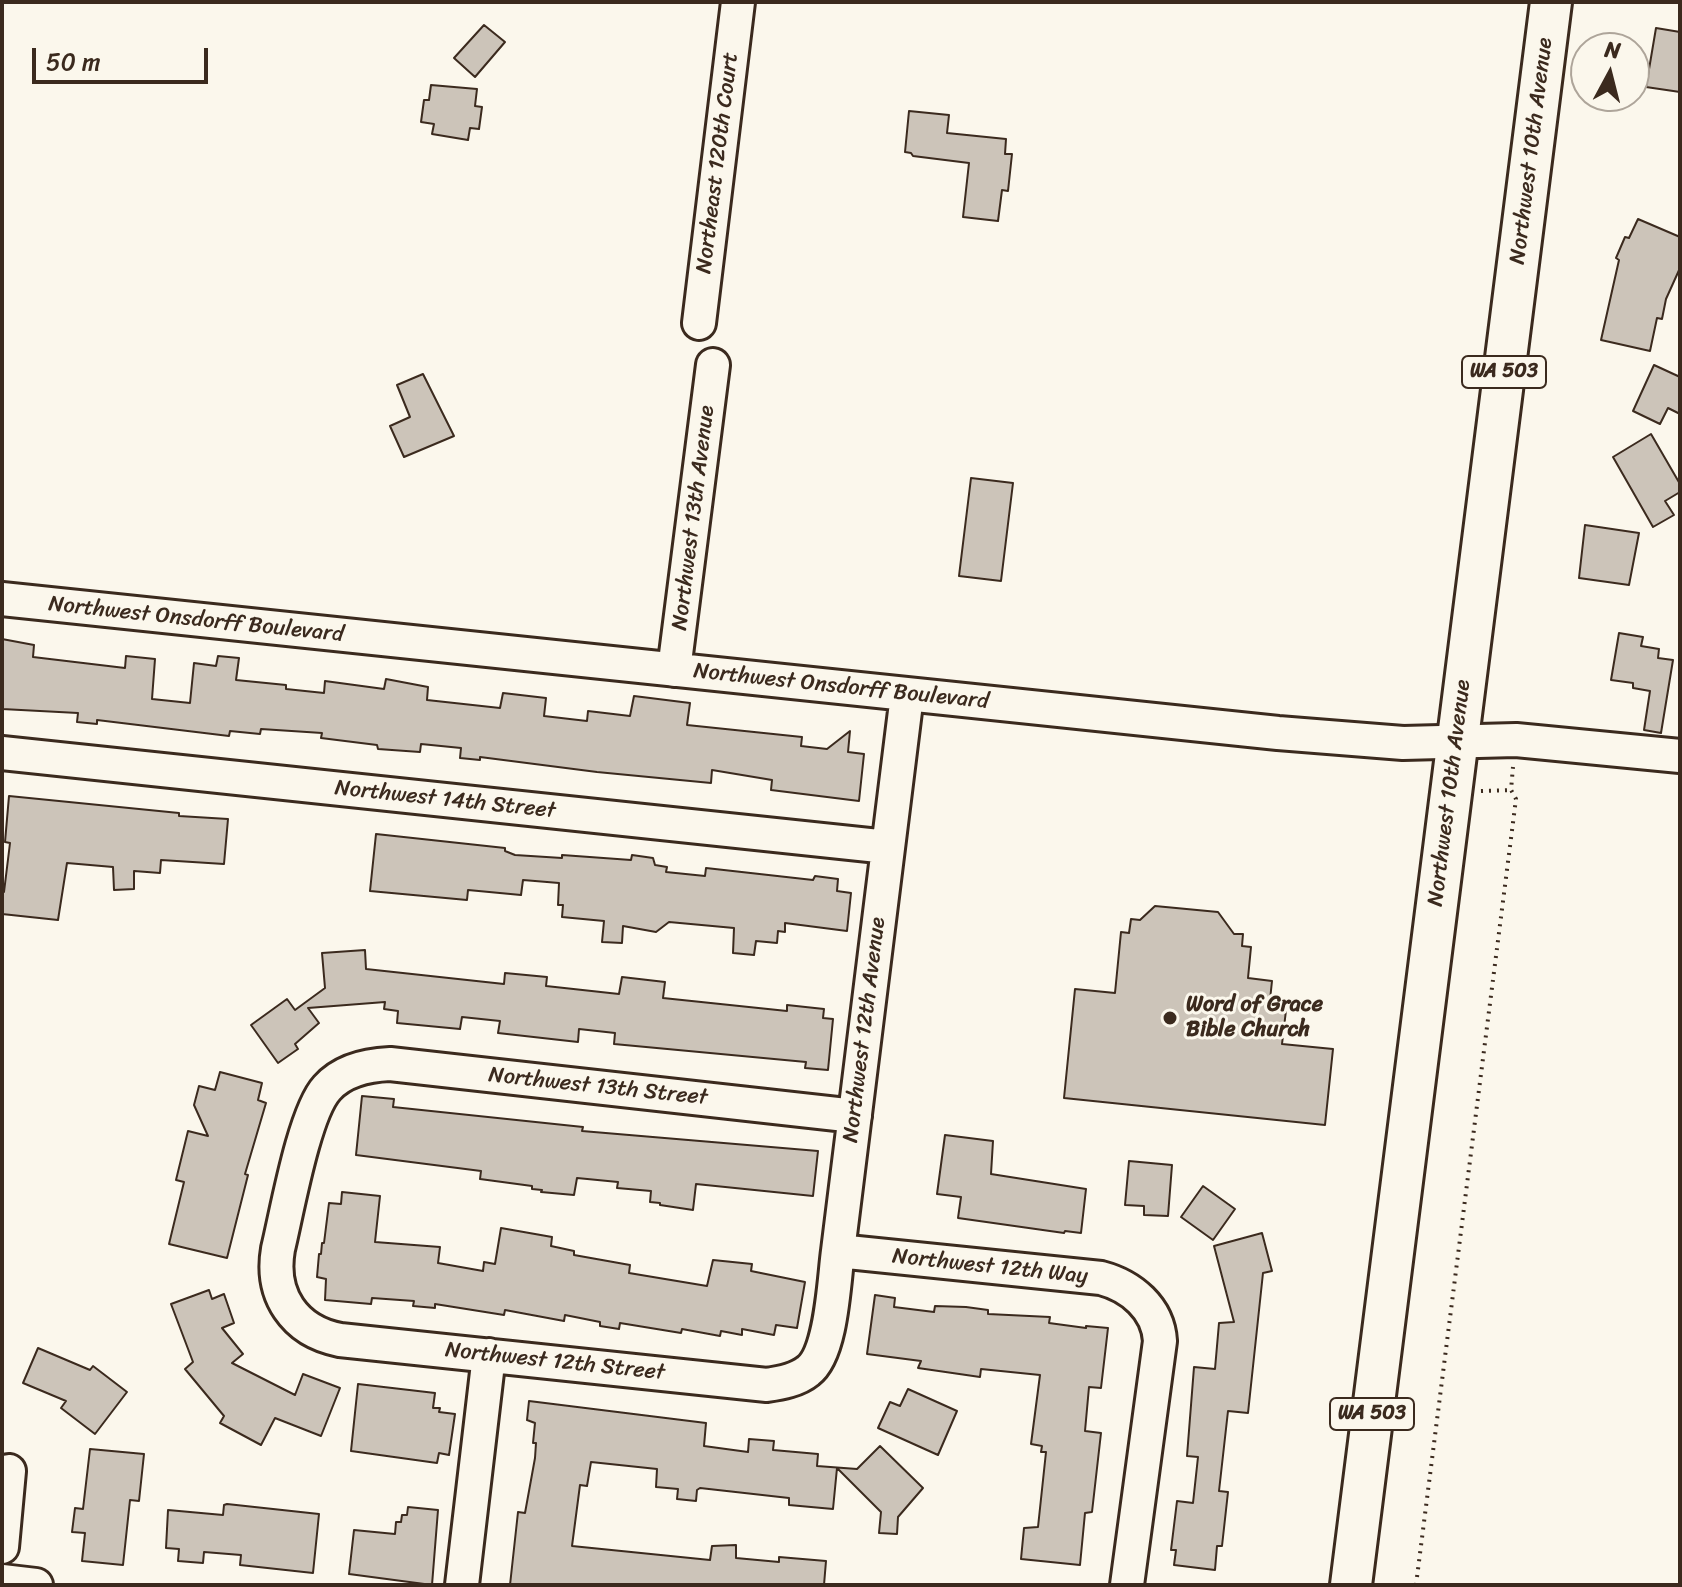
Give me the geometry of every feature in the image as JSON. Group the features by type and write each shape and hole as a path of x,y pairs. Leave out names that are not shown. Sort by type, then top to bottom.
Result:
{"main road":[{"name":"Northwest 10th Avenue","path":"1351,1585 1551,2"}],"street":[{"name":"Northeast 120th Court","path":"699,323 738,2"},
{"name":"Northwest 13th Avenue","path":"674,670 713,365"},
{"name":"Northwest Onsdorff Boulevard","path":"2,599 1310,735 1403,743 1516,740 1680,756"},
{"name":"Northwest 12th Avenue","path":"815,1364 827,1329 838,1251 907,695"},
{"name":"Northwest 14th Street","path":"2,753 888,847"},
{"name":"Northwest 13th Street","path":"296,1317 279,1287 276,1261 311,1116 325,1089 344,1075 363,1067 390,1064 855,1116"},
{"name":"Northwest 12th Way","path":"838,1251 1101,1278 1116,1282 1138,1296 1157,1322 1160,1341 1127,1585"},
{"name":"Northwest 12th Street","path":"296,1317 313,1333 340,1340 767,1385 790,1381 808,1372 815,1364"},
{"path":"462,1585 489,1355"},
{"path":"2,1547 9,1471"},
{"path":"2,1581 36,1585"}],"path":[{"path":"1416,1585 1516,799 1511,790"}],"building":[{"path":"484,25 505,42 475,77 454,58"},
{"path":"1656,28 1680,32 1680,92 1650,88 1650,63"},
{"path":"431,85 477,89 475,106 482,107 479,129 470,128 468,140 432,134 434,124 421,122 424,100 429,100"},
{"path":"909,111 949,115 947,133 1006,139 1005,154 1012,154 1008,191 1002,190 998,221 963,217 969,163 913,156 905,152"},
{"path":"1638,219 1680,237 1680,268 1666,299 1662,319 1657,318 1650,351 1601,340 1619,260 1616,258 1625,237 1629,238"},
{"path":"1654,365 1680,377 1680,414 1668,408 1660,424 1633,411"},
{"path":"423,374 454,436 404,457 390,426 410,417 397,385"},
{"path":"1651,434 1680,484 1680,492 1665,501 1674,515 1653,527 1613,457"},
{"path":"971,478 1013,483 1001,581 959,576"},
{"path":"1585,525 1639,533 1629,585 1579,578"},
{"path":"1619,633 1643,637 1641,646 1659,649 1658,658 1673,660 1661,733 1644,730 1650,691 1633,688 1633,683 1611,680"},
{"path":"2,639 34,645 33,657 125,668 126,656 155,659 152,699 190,703 194,663 216,666 218,656 239,658 236,680 286,685 286,689 324,693 325,681 384,689 386,679 428,687 427,700 500,708 503,693 546,698 544,716 587,721 588,711 630,716 634,696 690,703 687,725 802,737 801,746 827,749 850,731 848,752 864,754 859,801 771,790 772,780 712,770 711,783 480,757 480,760 460,758 461,748 421,744 420,752 378,749 377,745 321,738 322,733 261,729 260,734 230,731 229,736 97,720 97,724 77,722 78,713 2,709"},
{"path":"9,796 228,819 224,864 161,860 160,873 134,871 134,889 114,890 113,867 67,863 58,920 2,914 2,892 10,843 5,842"},
{"path":"376,834 505,848 505,851 515,855 631,860 632,855 653,858 655,865 667,867 666,872 705,876 706,868 813,880 815,876 838,879 837,891 851,893 847,931 785,923 785,932 778,931 777,943 756,941 754,955 733,953 734,928 669,922 656,932 623,926 622,943 602,942 604,921 562,917 563,905 558,905 559,883 523,880 521,895 468,890 467,900 370,891"},
{"name":"Word of Grace Bible Church","path":"1155,906 1218,912 1234,934 1243,934 1242,946 1251,947 1248,978 1272,981 1270,1000 1287,1002 1282,1044 1333,1049 1325,1125 1064,1098 1075,989 1115,993 1121,932 1129,933 1131,919 1140,920"},
{"path":"365,950 366,969 504,984 505,973 547,977 546,986 619,994 622,977 665,982 663,998 787,1011 787,1005 824,1009 823,1018 833,1019 828,1070 805,1068 806,1062 614,1044 615,1033 579,1029 578,1042 498,1033 500,1021 462,1017 460,1029 397,1023 398,1011 384,1009 385,1002 308,1008 319,1023 295,1044 298,1049 278,1063 251,1025 287,999 295,1010 325,988 322,953"},
{"path":"220,1072 262,1083 258,1100 266,1103 245,1174 248,1175 227,1258 169,1244 184,1182 176,1180 188,1131 208,1136 194,1105 199,1086 215,1090"},
{"path":"362,1096 394,1099 393,1107 583,1127 582,1131 818,1151 813,1196 696,1184 693,1210 650,1202 651,1191 617,1188 618,1182 577,1178 574,1195 541,1192 532,1189 532,1186 480,1179 481,1171 356,1155"},
{"path":"945,1135 993,1141 991,1174 1086,1189 1081,1233 958,1218 961,1197 937,1194"},
{"path":"1129,1161 1172,1165 1168,1216 1144,1215 1144,1206 1125,1205"},
{"path":"1203,1186 1235,1209 1213,1240 1181,1217"},
{"path":"342,1192 380,1196 375,1242 440,1247 438,1263 483,1271 484,1262 495,1264 501,1228 552,1237 551,1246 574,1251 574,1255 630,1265 629,1273 707,1286 713,1260 752,1264 751,1271 805,1282 797,1328 776,1325 774,1335 742,1329 742,1335 721,1331 720,1336 620,1323 619,1329 565,1315 564,1321 505,1310 504,1315 435,1304 435,1308 413,1306 414,1301 372,1298 371,1304 325,1300 326,1279 317,1277 319,1254 324,1243 329,1203 341,1204"},
{"path":"1262,1233 1272,1271 1263,1273 1248,1413 1228,1411 1219,1491 1228,1492 1222,1546 1217,1546 1215,1570 1174,1565 1176,1550 1171,1550 1177,1501 1193,1503 1198,1457 1187,1456 1194,1367 1215,1369 1219,1323 1234,1322 1214,1246"},
{"path":"209,1290 212,1299 224,1294 234,1323 222,1328 243,1354 232,1363 295,1395 303,1374 340,1388 321,1436 275,1418 261,1445 220,1423 224,1416 185,1369 193,1362 171,1304"},
{"path":"875,1295 895,1298 894,1307 934,1312 935,1306 966,1307 988,1310 988,1314 1050,1317 1049,1323 1108,1328 1101,1388 1089,1387 1085,1431 1101,1433 1092,1512 1085,1513 1080,1565 1021,1559 1024,1528 1038,1527 1046,1452 1041,1452 1042,1446 1031,1444 1040,1375 981,1369 980,1377 918,1368 921,1361 867,1354"},
{"path":"38,1348 90,1370 93,1366 127,1392 95,1434 61,1408 66,1401 23,1383"},
{"path":"358,1384 435,1393 433,1408 455,1414 449,1455 439,1453 437,1463 351,1451"},
{"path":"908,1389 957,1411 938,1455 878,1428 890,1402 900,1406"},
{"path":"529,1401 706,1423 704,1446 748,1452 749,1439 774,1441 773,1450 818,1454 817,1466 857,1469 880,1446 923,1488 898,1517 897,1534 879,1533 881,1512 837,1468 833,1509 789,1505 789,1498 700,1488 696,1501 677,1499 678,1489 656,1487 657,1469 591,1462 587,1486 580,1485 572,1546 710,1560 712,1546 736,1545 736,1558 779,1562 779,1557 826,1561 824,1585 510,1585 518,1512 525,1513 535,1458 535,1423 527,1420"},
{"path":"90,1449 144,1454 139,1501 130,1500 123,1565 82,1561 85,1533 72,1532 75,1508 83,1509"},
{"path":"224,1505 319,1514 313,1573 240,1565 241,1555 204,1552 203,1563 178,1561 179,1549 166,1548 168,1510 223,1515"},
{"path":"408,1507 438,1510 432,1585 349,1574 354,1530 395,1534 396,1522 401,1522 402,1515 407,1515"}],"place":[{"name":"Word of Grace Bible Church","path":"1170,1018"}]}
